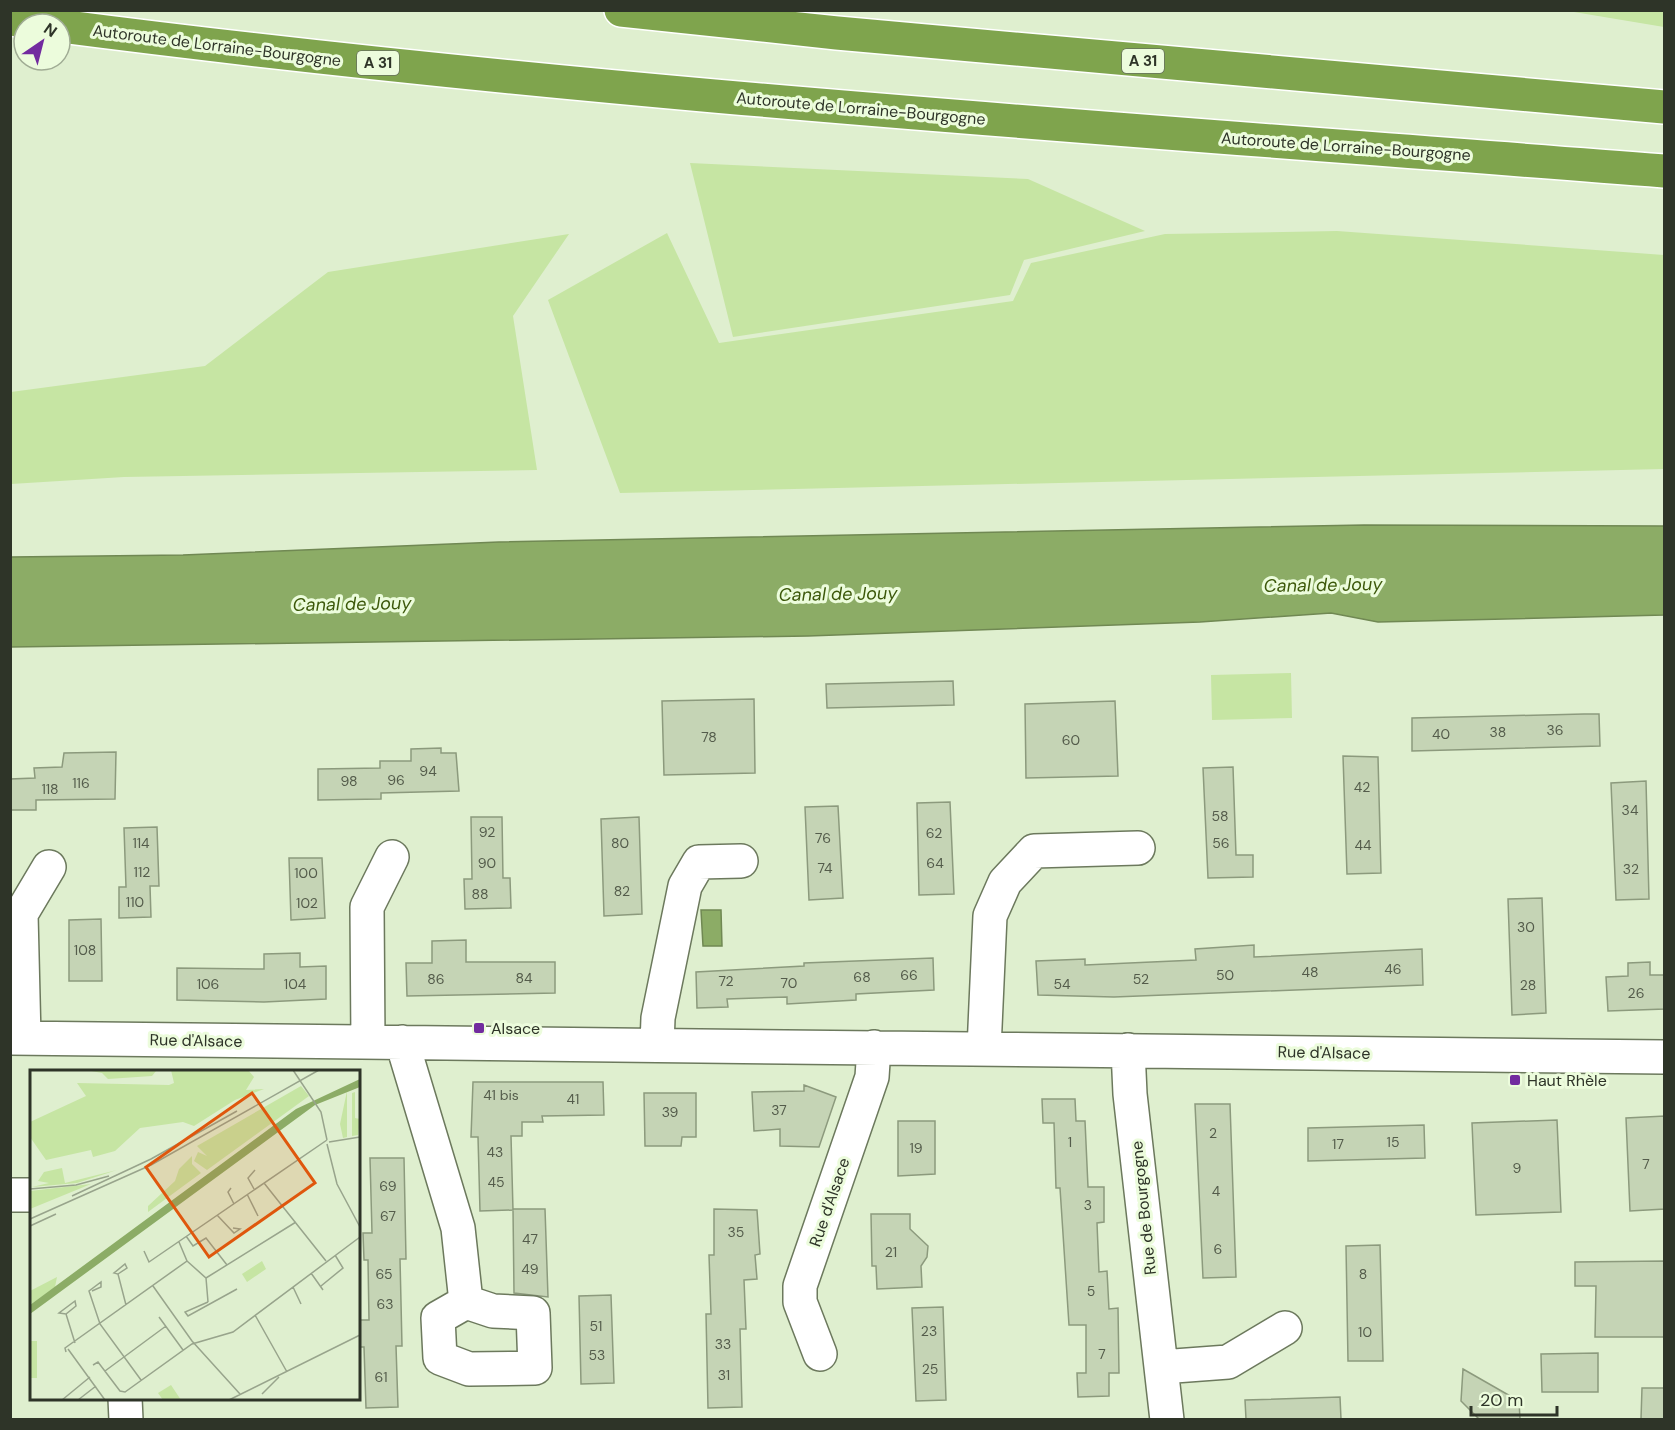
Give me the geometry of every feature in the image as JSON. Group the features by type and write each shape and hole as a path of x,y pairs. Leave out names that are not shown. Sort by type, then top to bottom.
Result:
{"highway":[{"name":"A 31","path":"621,10 837,33 1665,107"},
{"name":"Autoroute de Lorraine-Bourgogne","path":"72,27 315,57 720,96 1665,171"}],"street":[{"path":"984,1048 990,916 1005,882 1034,851 1138,848"},
{"path":"368,1042 367,907 392,857"},
{"path":"657,1045 658,1018 685,886 699,862 741,861"},
{"name":"Rue d'Alsace","path":"49,867 21,914 17,1038 1665,1057"},
{"path":"402,1042 459,1228 466,1302"},
{"name":"Rue d'Alsace","path":"820,1354 800,1302 800,1286 869,1085 874,1064 874,1047"},
{"name":"Rue de Bourgogne","path":"1128,1050 1130,1094 1167,1419"},
{"path":"10,1195 30,1195"},
{"path":"1161,1366 1228,1362 1285,1328"},
{"path":"126,1400 126,1419"}],"shaded area":[{"path":"1568,11 1664,11 1664,27"},
{"path":"690,163 1028,179 1145,231 1024,260 1010,295 733,337"},
{"path":"1337,231 1664,255 1664,469 620,493 548,300 667,233 719,343 1013,301 1031,263 1165,234"},
{"path":"569,234 513,316 537,470 124,477 11,484 11,392 205,366 328,272"},
{"path":"1291,673 1292,718 1212,720 1211,675"}],"water":[{"name":"Canal de Jouy","path":"1364,525 1664,526 1664,615 1378,622 1331,613 1200,622 808,636 11,647 11,557 183,555 499,542"},
{"path":"701,910 721,910 722,946 703,946"}],"building":[{"path":"953,681 954,705 827,708 826,684"},
{"path":"754,699 755,773 664,775 662,701"},
{"path":"1115,701 1118,776 1026,778 1025,704"},
{"path":"1599,714 1600,746 1412,751 1412,718"},
{"path":"441,748 441,753 456,753 459,791 381,793 381,799 318,800 318,769 380,768 380,761 411,761 411,749"},
{"path":"116,752 115,799 36,800 36,810 10,810 10,779 35,778 34,768 62,767 64,753"},
{"path":"1343,756 1378,757 1381,873 1347,874"},
{"path":"1233,767 1236,855 1253,855 1253,877 1208,878 1203,768"},
{"path":"1646,781 1649,899 1616,900 1611,783"},
{"path":"950,802 954,894 919,895 917,803"},
{"path":"838,806 843,898 809,900 805,807"},
{"path":"471,817 502,817 503,878 510,878 511,908 465,909 464,879 472,879"},
{"path":"639,817 642,914 604,916 601,819"},
{"path":"157,827 159,886 150,886 151,917 119,918 119,887 126,887 124,828"},
{"path":"289,858 322,858 325,918 291,920"},
{"path":"1542,898 1546,1013 1512,1015 1508,899"},
{"path":"101,919 102,981 69,981 69,920"},
{"path":"466,940 466,962 555,962 555,993 407,996 406,963 432,963 432,941"},
{"path":"1254,945 1254,957 1422,949 1423,985 1114,997 1038,995 1036,961 1085,959 1085,965 1196,960 1195,949"},
{"path":"300,953 300,967 326,966 326,999 264,1002 177,1000 177,968 264,969 264,954"},
{"path":"933,958 934,990 856,994 856,1000 787,1004 787,997 727,999 728,1007 697,1008 696,972 804,966 804,963"},
{"path":"1650,962 1650,975 1665,975 1665,1009 1608,1011 1606,977 1628,976 1628,963"},
{"path":"473,1082 603,1082 604,1115 542,1116 543,1122 522,1122 522,1136 511,1136 513,1210 480,1211 478,1137 471,1137"},
{"path":"804,1085 836,1097 819,1147 780,1146 780,1129 754,1131 752,1092 804,1091"},
{"path":"644,1093 696,1093 696,1137 682,1137 681,1146 645,1146"},
{"path":"1042,1099 1075,1099 1076,1121 1085,1121 1088,1187 1104,1187 1104,1222 1097,1223 1099,1272 1107,1271 1109,1309 1118,1308 1119,1373 1109,1373 1109,1396 1078,1397 1077,1373 1086,1373 1086,1325 1069,1325 1060,1188 1056,1188 1054,1123 1043,1123"},
{"path":"1195,1104 1230,1104 1236,1277 1203,1278"},
{"path":"1665,1116 1665,1209 1630,1211 1626,1118"},
{"path":"1557,1120 1561,1212 1476,1215 1472,1123"},
{"path":"898,1121 935,1121 935,1174 898,1176"},
{"path":"1424,1125 1425,1158 1308,1161 1308,1128"},
{"path":"370,1158 404,1158 406,1259 400,1259 402,1346 396,1346 398,1407 366,1408 364,1347 360,1347 360,1320 369,1320 368,1260 364,1260 363,1233 372,1233"},
{"path":"513,1209 545,1209 548,1297 514,1293"},
{"path":"714,1209 757,1210 760,1254 755,1255 757,1279 744,1280 746,1329 740,1329 742,1407 708,1408 706,1314 711,1314 709,1255 714,1255"},
{"path":"871,1214 910,1214 910,1229 928,1246 927,1257 921,1266 922,1287 877,1289 876,1266 872,1266"},
{"path":"1380,1245 1383,1361 1348,1361 1346,1246"},
{"path":"1665,1261 1665,1337 1595,1337 1596,1286 1575,1286 1575,1262"},
{"path":"611,1295 614,1383 581,1384 579,1296"},
{"path":"943,1307 946,1400 916,1401 912,1308"},
{"path":"1598,1353 1598,1392 1542,1392 1541,1354"},
{"path":"1463,1369 1519,1401 1520,1419 1479,1419 1461,1401"},
{"path":"1642,1388 1665,1388 1665,1419 1641,1419"},
{"path":"1340,1397 1341,1419 1246,1419 1245,1400"}],"place":[{"name":"Alsace","path":"479,1028"},
{"name":"Haut Rhèle","path":"1515,1080"}]}
